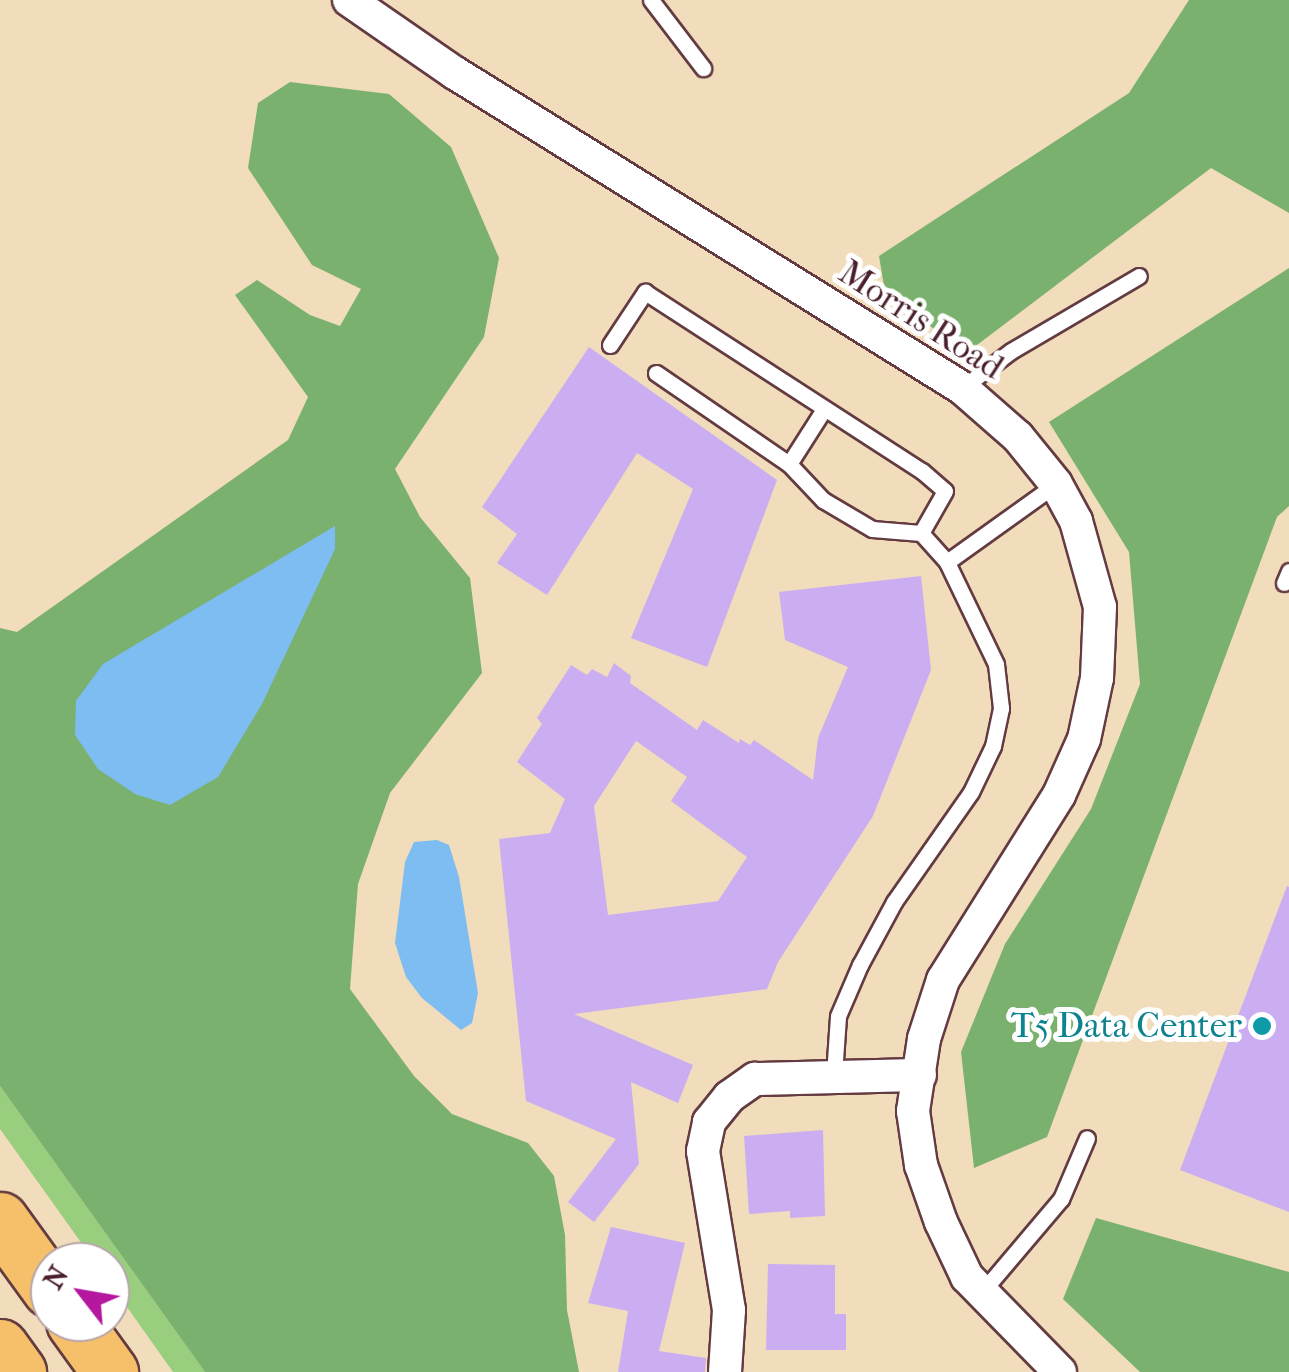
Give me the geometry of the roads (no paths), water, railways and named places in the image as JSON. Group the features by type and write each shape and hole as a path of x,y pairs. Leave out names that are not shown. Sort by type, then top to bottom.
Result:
{"highway":[{"path":"0,1220 30,1261"},
{"path":"88,1342 110,1372"},
{"path":"0,1347 18,1372"}],"street":[{"name":"Morris Road","path":"349,0 454,74 962,388 1018,437 1056,484 1076,521 1100,607 1097,678 1084,739 1059,794 943,980 924,1039 912,1111 921,1164 940,1222 967,1277 1060,1372"},
{"path":"724,1372 730,1310 703,1151 709,1122 729,1097 755,1079 920,1075"}],"lane":[{"path":"651,0 704,68"},
{"path":"962,388 1011,350 1139,276"},
{"path":"610,345 645,292 922,471 945,491 922,533"},
{"path":"656,373 790,464 822,500 872,529 922,533 946,562 996,664 1000,708 993,746 971,792 894,902 860,965 838,1016 834,1075"},
{"path":"790,464 824,409"},
{"path":"946,562 1056,484"},
{"path":"982,1292 1060,1199 1087,1138"}],"water":[{"path":"335,526 335,549 262,704 218,777 170,805 135,794 98,769 75,735 76,701 103,664"},
{"path":"437,840 449,845 459,877 478,993 472,1023 461,1030 422,998 406,977 395,943 405,862 414,842"}],"place":[{"name":"T5 Data Center","path":"1262,1026"}]}
